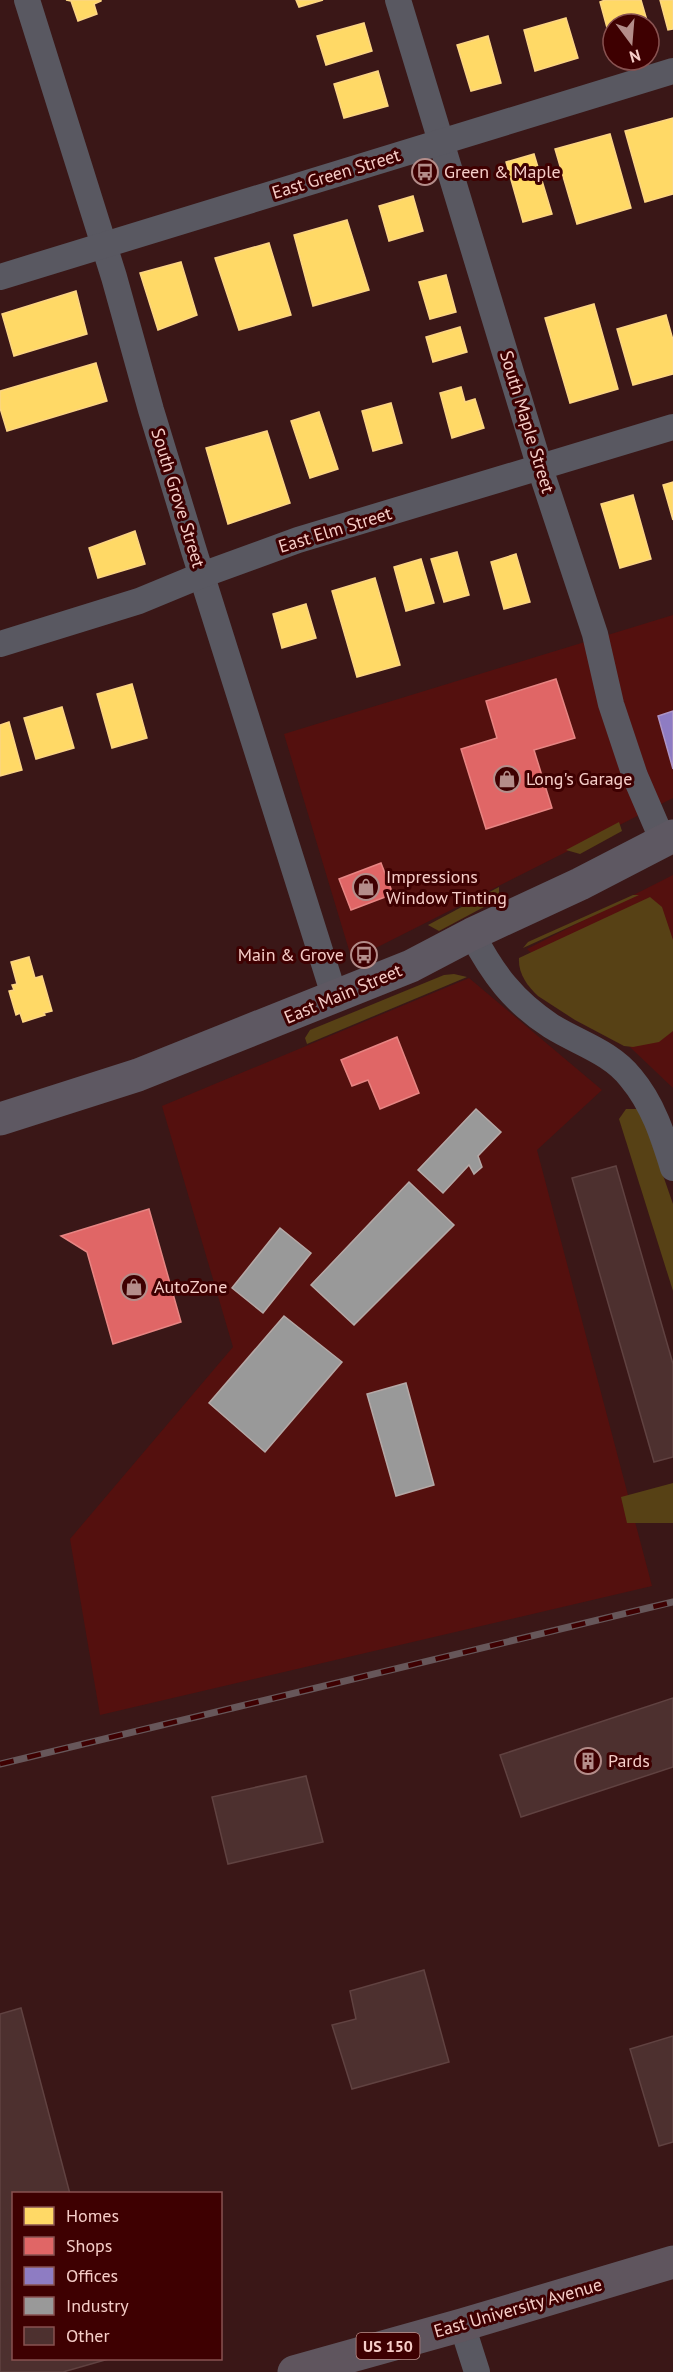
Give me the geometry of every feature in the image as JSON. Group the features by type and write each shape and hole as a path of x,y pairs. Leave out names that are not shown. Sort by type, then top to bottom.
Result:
{"main road":[{"name":"East Main Street","path":"0,1119 138,1075 411,966 472,934 580,884 668,838"},
{"name":"East University Avenue","path":"294,2372 673,2262"}],"street":[{"name":"South Grove Street","path":"27,0 104,246 151,410 334,995"},
{"name":"South Maple Street","path":"398,0 540,468 595,634 611,704 629,759 668,838"},
{"name":"East Green Street","path":"0,278 673,70"},
{"name":"East Elm Street","path":"0,644 139,601 298,540 673,427"},
{"path":"472,934 485,960 503,986 523,1006 551,1026 610,1058 631,1076 648,1102 663,1134 673,1168"},
{"path":"462,2325 477,2372"}],"shaded area":[{"path":"673,615 673,798 352,960 284,734"},
{"path":"619,822 622,831 580,854 566,850"},
{"path":"673,875 673,1088 527,949"},
{"path":"499,887 497,900 439,931 428,925"},
{"path":"633,895 639,895 523,948 528,942"},
{"path":"650,897 662,907 673,940 673,1031 659,1042 633,1047 624,1046 575,1020 538,996 524,979 519,958"},
{"path":"454,974 467,977 307,1044 305,1038 310,1030 444,975"},
{"path":"469,978 602,1090 537,1150 652,1586 100,1715 70,1539 233,1347 162,1106"},
{"path":"626,1109 640,1109 673,1204 673,1291 619,1119"},
{"path":"673,1483 673,1523 627,1523 621,1497"}],"building: Homes":[{"path":"66,0 101,1 94,4 97,14 78,21 71,1"},
{"path":"296,0 323,0 299,7"},
{"path":"641,0 644,12 603,12 600,2"},
{"path":"660,0 673,0 673,29 668,30"},
{"path":"566,18 578,58 535,71 524,30"},
{"path":"364,23 372,51 326,65 317,36"},
{"path":"488,36 501,83 471,91 457,45"},
{"path":"378,71 388,106 344,118 334,84"},
{"path":"673,118 673,194 645,202 625,131"},
{"path":"610,134 631,208 577,224 555,149"},
{"path":"534,154 552,214 523,222 506,162"},
{"path":"413,196 423,231 389,241 379,206"},
{"path":"347,220 369,290 313,306 294,235"},
{"path":"269,243 291,315 239,330 215,258"},
{"path":"181,262 197,315 158,330 140,273"},
{"path":"446,275 456,312 430,319 419,282"},
{"path":"76,291 87,334 14,356 2,314"},
{"path":"594,304 618,389 570,403 545,318"},
{"path":"666,315 673,340 673,374 633,385 617,329"},
{"path":"460,327 467,352 433,362 426,337"},
{"path":"96,363 107,401 7,431 0,408 0,391"},
{"path":"461,387 465,402 475,399 484,428 452,438 440,393"},
{"path":"391,403 402,443 373,451 362,411"},
{"path":"319,412 338,469 310,478 291,421"},
{"path":"267,431 290,503 228,524 206,448"},
{"path":"673,482 673,520 663,485"},
{"path":"633,495 651,559 620,568 601,504"},
{"path":"135,531 145,564 98,578 89,548"},
{"path":"457,552 469,595 444,602 431,559"},
{"path":"516,554 530,602 504,609 491,562"},
{"path":"421,559 434,603 406,611 394,567"},
{"path":"375,578 400,665 357,677 332,591"},
{"path":"306,604 316,638 282,648 273,614"},
{"path":"132,684 147,738 112,748 97,694"},
{"path":"62,707 74,748 36,759 24,718"},
{"path":"9,722 22,770 0,776 0,725"},
{"path":"29,957 35,978 42,976 52,1011 23,1022 20,1013 16,1015 9,991 14,990 12,985 17,984 11,962"}],"building: Shops":[{"name":"Long's Garage","path":"556,679 575,738 534,750 552,808 486,829 461,749 497,738 486,701"},
{"name":"Impressions Window Tinting","path":"381,863 393,894 351,910 339,879"},
{"path":"397,1037 419,1093 380,1109 368,1080 352,1086 341,1060"},
{"name":"AutoZone","path":"149,1209 181,1322 113,1344 87,1252 61,1236"}],"building: Offices":[{"path":"673,711 673,769 658,716"}],"building: Industry":[{"path":"476,1109 501,1132 478,1156 482,1167 474,1174 469,1165 443,1193 418,1170"},
{"path":"409,1182 454,1225 354,1325 311,1285"},
{"path":"280,1228 311,1253 263,1313 232,1288"},
{"path":"284,1316 342,1362 265,1452 209,1403"},
{"path":"406,1383 434,1485 396,1496 367,1394"}],"building: Other":[{"path":"616,1166 673,1364 673,1457 654,1462 572,1178"},
{"name":"Pards","path":"673,1698 673,1767 521,1817 500,1755"},
{"path":"306,1776 323,1842 228,1864 212,1797"},
{"path":"424,1970 449,2062 352,2089 332,2025 356,2019 350,1991"},
{"path":"21,2008 69,2192 12,2192 12,2360 105,2360 63,2372 0,2372 0,2014"},
{"path":"673,2036 673,2142 659,2146 630,2049"}],"railway":[{"path":"0,1764 673,1602"}],"place":[{"name":"Green & Maple","path":"425,172"},
{"name":"Long's Garage","path":"507,779"},
{"name":"Impressions Window Tinting","path":"366,887"},
{"name":"Main & Grove","path":"364,955"},
{"name":"AutoZone","path":"134,1287"},
{"name":"Pards","path":"588,1761"}]}
